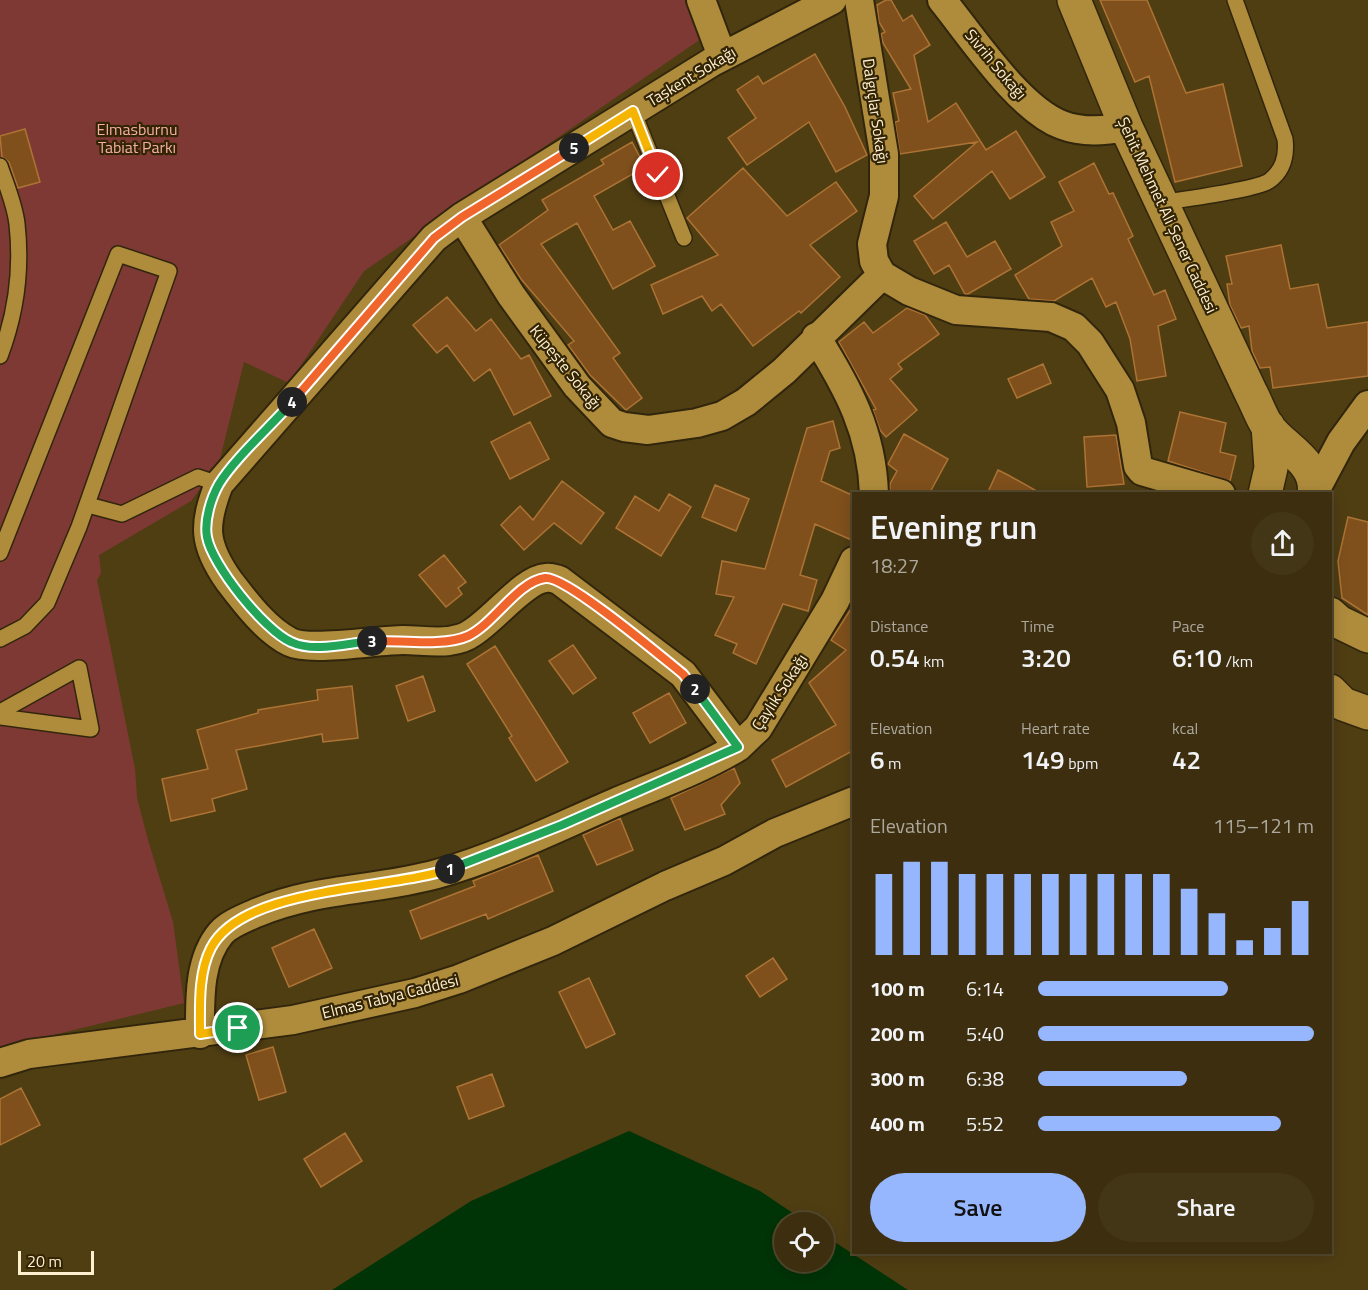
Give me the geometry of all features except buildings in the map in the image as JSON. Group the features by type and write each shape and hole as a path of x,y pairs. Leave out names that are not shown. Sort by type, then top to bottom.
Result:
{"main road":[{"name":"Şehit Mehmet Ali Şener Caddesi","path":"1074,0 1126,127 1268,426 1271,468 1266,489"},
{"name":"Şehit Mehmet Ali Şener Caddesi","path":"1268,426 1293,449 1313,485"},
{"path":"1266,489 1277,474 1313,485"},
{"path":"1332,616 1339,622 1368,636"},
{"path":"1332,693 1343,704 1368,713"}],"street":[{"path":"701,0 722,56"},
{"name":"Taşkent Sokağı","path":"738,747 683,674 559,580 545,578 527,584 494,618 468,636 449,641 402,640 315,646 291,642 269,626 236,590 215,561 206,536 208,512 219,484 434,238 462,217 722,56 832,0"},
{"name":"Dalgıçlar Sokağı","path":"859,0 884,154 884,196 872,244 874,261 882,275"},
{"name":"Sivrih Sokağı","path":"942,0 1033,107 1063,126 1089,131 1126,127"},
{"name":"Küpeşte Sokağı","path":"462,217 511,295 577,386 612,423 624,428 648,430 697,423 722,416 747,402 784,372 816,337 882,275"},
{"path":"882,275 909,291 956,310 1051,317 1074,327 1090,343 1120,390 1131,423 1138,466 1142,471 1214,492"},
{"path":"816,337 848,388 863,427 873,470 874,492"},
{"path":"1313,485 1368,405"},
{"name":"Çaylık Sokağı","path":"200,1034 202,981 211,948 222,932 247,917 282,902 315,894 395,883 437,874 574,821 738,747 758,728 835,601 852,565"},
{"name":"Elmas Tabya Caddesi","path":"0,1063 28,1054 200,1034 338,1012 459,979 553,941 664,886 724,861 775,832 852,802"}],"lane":[{"path":"1162,203 1262,185 1276,174 1285,157 1285,139 1234,0"},
{"path":"633,111 684,238"},
{"path":"0,166 17,223 18,276 13,323 0,356"},
{"path":"0,554 118,254 169,271 87,505 47,603 25,626 0,639"},
{"path":"87,505 122,514 198,477 219,484"},
{"path":"79,668 91,729 0,715 79,668"}],"green space":[{"name":"Elmasburnu Tabiat Parkı","path":"0,0 694,0 708,34 364,271 289,383 244,362 219,463 191,501 99,555 101,573 97,580 135,769 137,798 173,922 184,1003 0,1048"}],"shaded area":[{"path":"629,1131 760,1191 791,1212 774,1212 774,1272 834,1272 834,1242 908,1290 332,1290 471,1201"}],"route":[{"path":"238,1028 200,1034 200,998 203,973 211,948 222,932 247,917 282,902 315,894 395,883 437,874 491,855 640,792 738,747 683,674 559,580 545,578 527,584 494,618 468,636 449,641 402,640 315,646 291,642 269,626 236,590 215,561 206,536 208,512 219,484 434,238 462,217 633,111 658,175"}]}
